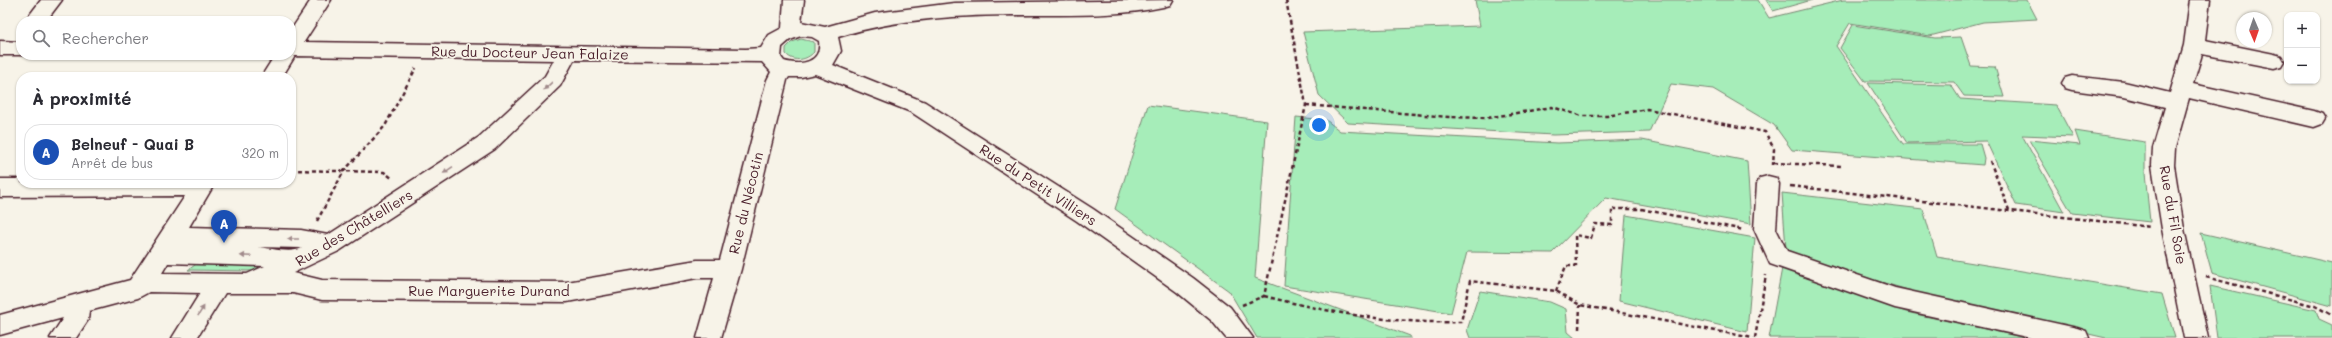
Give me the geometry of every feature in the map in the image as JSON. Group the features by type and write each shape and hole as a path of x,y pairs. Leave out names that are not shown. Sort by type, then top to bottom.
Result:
{"street":[{"path":"39,16 52,0"},
{"path":"296,38 321,0"},
{"path":"792,31 791,22 794,0"},
{"path":"776,62 799,71 815,66 822,62 831,50 831,44 824,34 855,24 919,12 981,8 1120,8 1163,0"},
{"name":"Rue du Fil Soie","path":"2196,338 2173,230 2163,166 2164,148 2194,45 2200,0"},
{"name":"Rue du Nécotin","path":"709,338 729,270 777,80 774,43 792,31 810,29 824,34"},
{"path":"2194,45 2274,61"},
{"name":"Rue du Docteur Jean Falaize","path":"296,49 746,56 776,62"},
{"name":"Rue des Châtelliers","path":"144,282 249,284 298,262 331,244 487,143 553,81 568,54"},
{"path":"274,72 282,60"},
{"name":"Rue du Petit Villiers","path":"815,66 918,107 1085,215 1185,285 1220,314 1241,338"},
{"path":"2072,83 2128,90 2157,96 2178,96 2314,119"},
{"path":"1771,173 1767,235 1778,257 1895,298 2077,338"},
{"path":"0,188 16,188"},
{"path":"0,324 134,290 144,282 201,188"},
{"path":"167,244 300,239 331,244"},
{"path":"167,244 275,257 298,262"},
{"name":"Rue Marguerite Durand","path":"249,284 293,283 322,290 567,292 696,269 729,270"},
{"path":"184,338 218,284"},
{"path":"62,338 76,320 78,304"}],"path":[{"path":"1264,296 1306,105 1286,0"},
{"path":"314,228 344,171 385,126 419,63"},
{"path":"1306,105 1449,117 1487,118 1552,107 1582,116 1607,116 1647,109 1765,132 1774,149 1771,173"},
{"path":"1990,162 2009,210"},
{"path":"1771,173 1841,166"},
{"path":"296,170 384,172 396,181"},
{"path":"1771,173 2009,210 2173,230"},
{"path":"1556,291 1566,266 1576,266 1575,235 1591,238 1594,224 1612,224 1612,209 1641,209 1767,235"},
{"path":"1220,314 1264,296 1330,312 1417,323 1461,322 1470,281 1556,291 1580,305 1754,338 1767,268 1778,257"},
{"path":"2182,270 2314,306 2332,315"},
{"path":"1579,329 1580,305"}],"green space":[{"path":"1475,0 1758,0 1769,18 1843,0 2027,0 2037,19 1983,22 1930,36 1850,23 1836,46 1903,144 1980,144 1984,158 1983,165 1792,150 1774,125 1713,89 1671,84 1649,132 1553,135 1348,123 1319,95 1303,32 1480,26"},
{"path":"1766,0 1812,0 1773,11"},
{"path":"1853,25 1935,38 1961,37 1971,66 1995,67 2004,97 1964,96 1954,82 1865,81 1840,48"},
{"path":"801,39 814,42 814,52 804,59 793,59 789,57 786,54 786,48 792,42"},
{"path":"1868,83 1951,85 1960,99 2056,105 2073,137 2022,135 2064,212 2016,205 1986,141 1907,143"},
{"path":"1148,105 1267,121 1255,278 1410,336 1411,338 1257,338 1229,291 1115,209"},
{"path":"1296,117 1326,120 1340,131 1557,143 1642,140 1747,161 1751,224 1606,198 1552,253 1467,252 1451,313 1284,286"},
{"path":"2075,131 2145,142 2145,173 2150,222 2072,213 2029,140 2080,145"},
{"path":"1782,193 1923,209 1937,257 2162,294 2175,338 2106,338 1946,301 1802,259 1786,249"},
{"path":"1626,215 1755,238 1747,332 1619,301"},
{"path":"2201,233 2332,263 2332,306 2212,273"},
{"path":"202,260 250,261 261,266 253,271 188,270"},
{"path":"1782,268 1906,312 2026,338 1769,338"},
{"path":"2210,286 2316,310 2319,319 2332,325 2332,338 2217,338"},
{"path":"1480,291 1550,302 1566,309 1568,332 1575,338 1470,338 1467,330"}],"place":[{"name":"Belneuf - Quai B","path":"224,243"}]}
